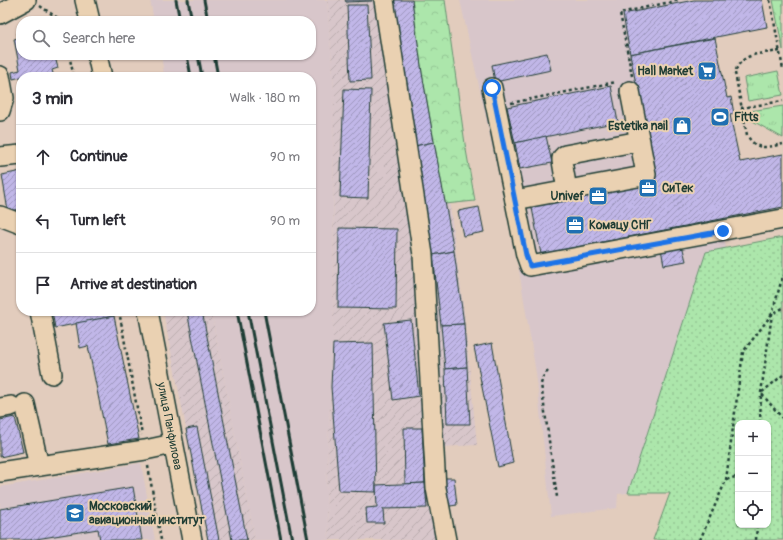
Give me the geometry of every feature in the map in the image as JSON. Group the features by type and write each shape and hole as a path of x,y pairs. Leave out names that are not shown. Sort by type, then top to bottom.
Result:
{"street":[{"path":"85,0 89,16"},
{"path":"384,0 423,255 436,488 446,540"},
{"path":"0,14 31,2"},
{"path":"98,60 101,72"},
{"path":"0,76 4,98 0,111"},
{"path":"515,200 643,176 646,174 640,141 623,87"},
{"path":"494,97 526,255 530,266 783,219"},
{"path":"567,190 562,158 565,156 640,141"},
{"path":"0,157 16,155"},
{"path":"0,216 16,222"},
{"path":"41,316 52,374"},
{"name":"улица Панфилова","path":"149,316 192,540"},
{"path":"12,406 39,466"},
{"path":"0,472 145,450 173,444"}],"path":[{"path":"494,97 623,87 632,79 620,13 679,0"},
{"path":"770,0 783,69"},
{"path":"31,2 54,16"},
{"path":"780,50 749,56 742,59 737,66 735,73 747,135 751,142 756,146 764,148 783,144"},
{"path":"70,60 73,72"},
{"path":"741,108 783,101"},
{"path":"760,420 761,393 772,314 783,274"},
{"path":"700,540 726,480 743,352 772,314 783,308"},
{"path":"120,316 161,540"},
{"path":"548,371 543,377 541,384 557,497"},
{"path":"761,393 783,375"},
{"path":"761,393 783,419"},
{"path":"726,480 735,477"},
{"path":"756,540 757,528"}],"shaded area":[{"path":"150,0 327,0 334,89 333,344 326,491 329,540 255,540 212,316 316,316 316,72 164,72 162,60 316,60 316,16 153,16"},
{"path":"327,0 415,0 450,207 464,313 477,445 442,447 443,540 329,540 326,491 333,344 334,89"},
{"path":"460,0 762,0 767,27 715,38 727,98 731,97 734,114 730,115 740,162 783,207 721,219 726,248 706,252 628,493 618,494 617,508 551,516 536,373 517,258"},
{"path":"164,316 212,316 255,540 208,540"},
{"name":"Московский авиационный институт","path":"141,463 155,540 0,540 0,487"}],"green space":[{"path":"412,0 445,0 465,144 475,201 445,204 422,73"},
{"path":"773,0 783,0 783,50"},
{"path":"778,71 783,95 748,101 744,78"},
{"path":"783,106 783,138 751,120 750,111"},
{"path":"783,237 783,540 653,540 670,493 628,493 706,252"}],"building":[{"path":"345,0 372,0 372,1 346,2"},
{"path":"388,0 412,0 422,73 434,142 410,147"},
{"path":"694,0 762,0 767,27 630,54 623,14"},
{"path":"347,5 367,5 371,80 350,81"},
{"path":"16,38 16,49 14,39"},
{"path":"715,38 727,98 731,97 734,114 730,115 740,162 783,154 783,207 541,254 531,203 655,179 630,54"},
{"path":"547,53 551,70 495,82 492,65"},
{"path":"18,60 56,60 58,68 52,70 53,72 16,72 16,78 13,79 12,72 20,70"},
{"path":"611,86 618,122 515,143 507,107"},
{"path":"344,89 371,90 368,198 340,197"},
{"path":"546,136 552,163 520,169 515,143"},
{"path":"434,142 454,251 433,255 410,147"},
{"path":"16,172 16,210 8,211 2,175"},
{"path":"479,207 484,232 463,236 458,211"},
{"path":"339,228 397,229 396,309 338,308"},
{"path":"682,245 686,261 664,265 661,249"},
{"path":"454,251 464,324 441,325 433,255"},
{"path":"53,316 114,316 55,328"},
{"path":"114,316 139,439 108,444 88,346 80,348 76,323"},
{"path":"188,316 203,316 247,540 232,540"},
{"path":"411,320 419,396 393,400 384,323"},
{"path":"464,324 467,367 445,369 441,325"},
{"path":"373,343 376,492 339,491 331,387 333,344"},
{"path":"492,343 513,463 498,467 474,347"},
{"path":"467,367 470,424 447,424 445,369"},
{"path":"15,417 23,452 0,457 0,420"},
{"path":"197,427 219,540 208,540 186,429"},
{"path":"404,428 422,428 425,483 405,484"},
{"path":"444,478 454,478 457,505 444,507"},
{"path":"425,483 427,508 383,509 384,523 367,523 366,508 377,507 376,485"},
{"path":"133,487 142,540 100,540 98,529 30,540 0,540 0,509"}],"railway":[{"path":"176,0 179,16"},
{"path":"188,0 191,16"},
{"path":"204,0 207,16"},
{"path":"188,60 190,72"},
{"path":"199,60 201,72"},
{"path":"215,60 217,72"},
{"path":"238,316 281,540"},
{"path":"249,316 292,540"},
{"path":"265,316 308,540"}],"place":[{"name":"Hall Market","path":"707,71"},
{"name":"Fitts","path":"720,117"},
{"name":"Estetika nail","path":"682,126"},
{"name":"СиТек","path":"648,188"},
{"name":"Univef","path":"598,196"},
{"name":"Комацу СНГ","path":"575,225"},
{"name":"Московский авиационный институт","path":"75,513"}],"route":[{"path":"492,88 526,255 530,266 723,231"}]}
